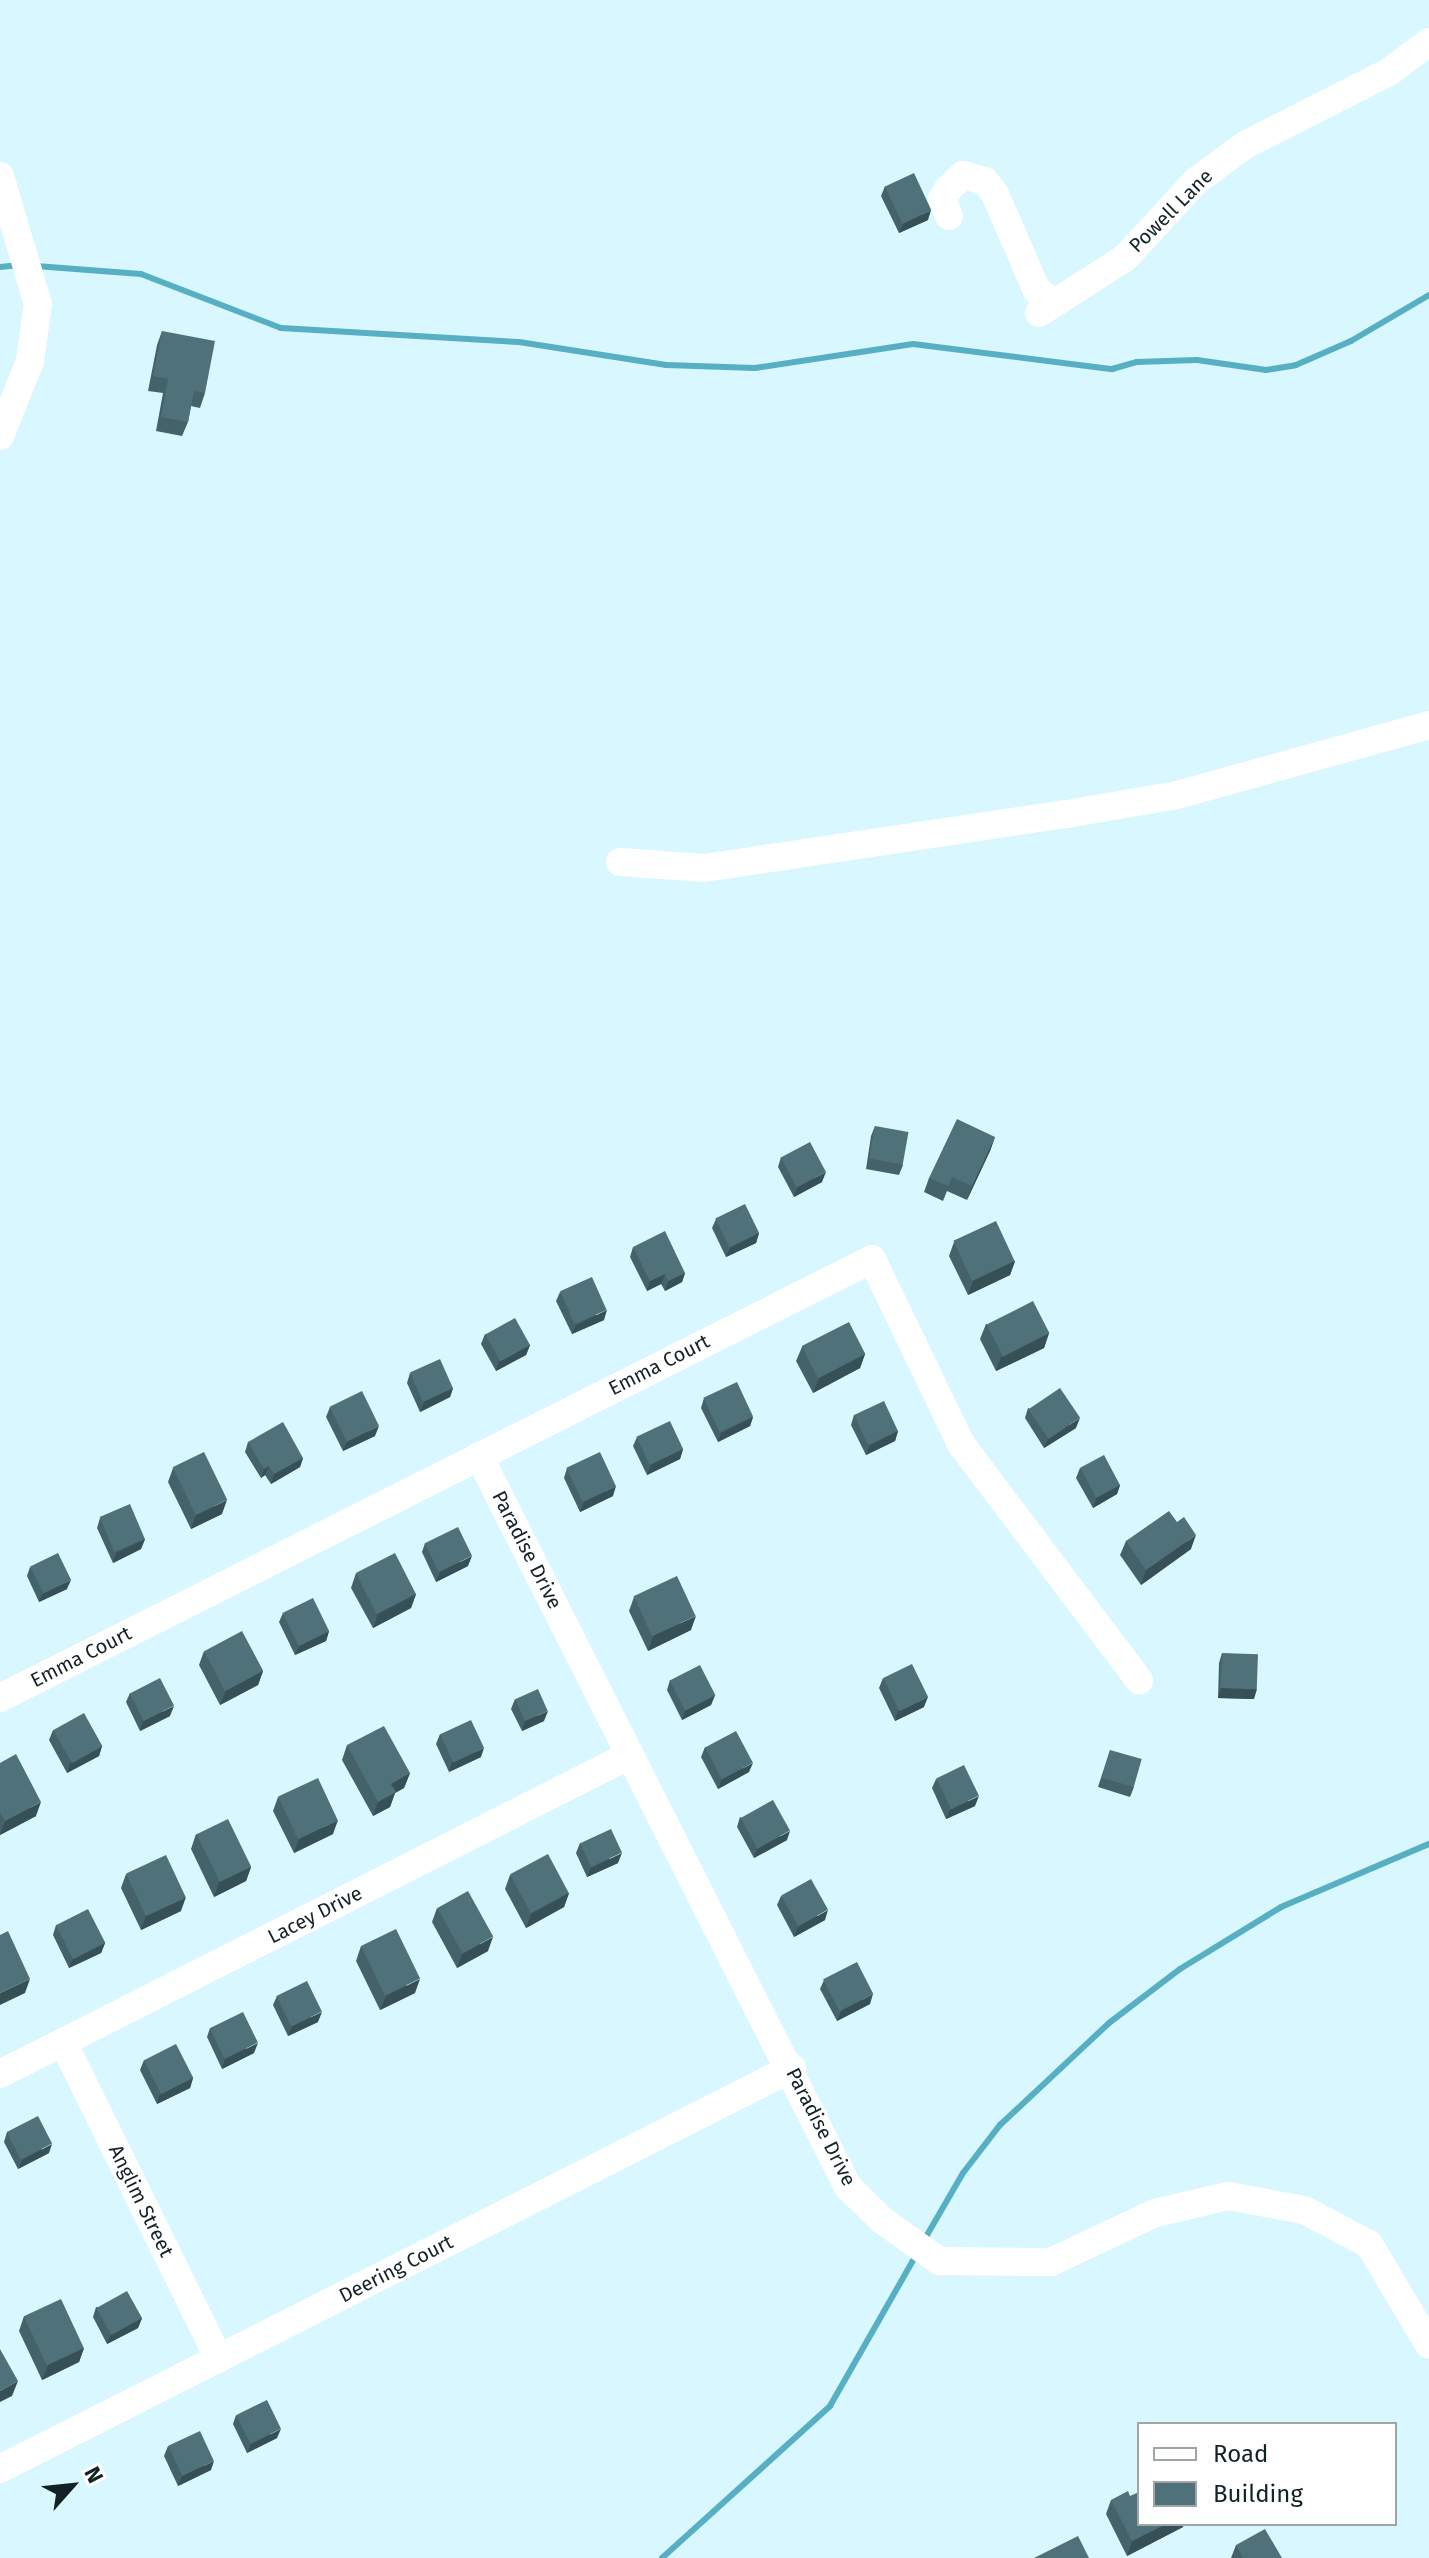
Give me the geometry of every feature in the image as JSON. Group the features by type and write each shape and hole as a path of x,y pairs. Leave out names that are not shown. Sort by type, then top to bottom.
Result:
{"street":[{"name":"Powell Lane","path":"949,216 942,199 948,189 963,175 985,181 995,194 1047,307 1125,258 1196,181 1245,145 1389,72 1429,42"},
{"path":"0,176 38,304 30,361 0,436"},
{"path":"620,862 704,868 1067,814 1177,795 1429,725"},
{"name":"Emma Court","path":"0,1698 872,1259 961,1444 1139,1680"},
{"name":"Paradise Drive","path":"479,1456 792,2068 848,2187 939,2261 1051,2262 1155,2213 1228,2196 1304,2210 1369,2244 1429,2345"},
{"name":"Lacey Drive","path":"0,2074 630,1755"},
{"name":"Anglim Street","path":"63,2042 219,2359"},
{"name":"Deering Court","path":"0,2469 792,2068"}],"building":[{"path":"914,173 931,210 902,224 885,187"},
{"path":"162,331 215,341 205,393 194,391 188,422 161,417 168,379 153,376"},
{"path":"957,1119 995,1137 972,1186 952,1177 948,1186 929,1178"},
{"path":"875,1126 908,1132 903,1164 869,1158"},
{"path":"810,1142 826,1172 797,1188 781,1157"},
{"path":"745,1204 759,1233 729,1247 715,1218"},
{"path":"996,1221 1015,1261 972,1281 953,1241"},
{"path":"665,1231 685,1273 668,1281 665,1274 650,1281 633,1247"},
{"path":"592,1277 607,1310 575,1324 560,1291"},
{"path":"1033,1301 1049,1333 1003,1357 987,1325"},
{"path":"515,1318 530,1345 500,1362 485,1334"},
{"path":"849,1322 865,1354 818,1378 802,1346"},
{"path":"440,1359 453,1388 423,1402 410,1372"},
{"path":"737,1382 753,1416 720,1432 703,1398"},
{"path":"1060,1388 1080,1418 1049,1439 1028,1409"},
{"path":"362,1391 379,1426 347,1442 330,1407"},
{"path":"884,1401 898,1431 868,1445 854,1415"},
{"path":"670,1421 683,1449 650,1465 636,1437"},
{"path":"283,1422 303,1458 274,1474 269,1466 264,1469 248,1442"},
{"path":"204,1452 227,1500 196,1515 173,1467"},
{"path":"600,1452 616,1486 583,1502 566,1468"},
{"path":"1104,1455 1120,1485 1096,1498 1080,1468"},
{"path":"130,1504 145,1539 114,1552 100,1517"},
{"path":"1169,1511 1177,1522 1184,1517 1196,1535 1146,1570 1126,1541"},
{"path":"458,1527 472,1556 439,1572 425,1543"},
{"path":"58,1553 71,1580 43,1594 30,1567"},
{"path":"395,1553 416,1594 377,1614 356,1573"},
{"path":"677,1576 696,1616 652,1636 633,1596"},
{"path":"313,1598 329,1631 299,1646 282,1613"},
{"path":"242,1631 263,1671 225,1691 204,1651"},
{"path":"1222,1653 1258,1654 1257,1689 1221,1688"},
{"path":"912,1664 928,1697 899,1711 883,1678"},
{"path":"700,1665 715,1695 685,1711 670,1680"},
{"path":"160,1678 174,1706 144,1721 130,1693"},
{"path":"538,1689 548,1711 525,1721 515,1699"},
{"path":"84,1713 102,1746 72,1763 53,1730"},
{"path":"471,1720 484,1748 453,1762 440,1734"},
{"path":"384,1726 410,1773 391,1784 396,1792 378,1802 347,1745"},
{"path":"736,1731 753,1763 722,1779 705,1747"},
{"path":"1110,1750 1142,1759 1134,1787 1102,1778"},
{"path":"16,1754 41,1802 5,1821 0,1812 0,1763"},
{"path":"964,1765 979,1796 951,1809 936,1779"},
{"path":"318,1778 338,1821 298,1839 278,1797"},
{"path":"773,1800 790,1831 758,1849 741,1818"},
{"path":"228,1819 251,1867 220,1882 197,1834"},
{"path":"611,1829 622,1853 591,1867 580,1843"},
{"path":"548,1854 569,1893 531,1913 510,1874"},
{"path":"166,1855 186,1898 146,1916 126,1874"},
{"path":"811,1879 828,1910 798,1926 781,1895"},
{"path":"468,1891 493,1936 463,1953 437,1908"},
{"path":"88,1909 105,1943 73,1959 56,1925"},
{"path":"396,1929 420,1978 385,1996 361,1946"},
{"path":"8,1931 30,1979 0,1993 0,1935"},
{"path":"857,1962 873,1994 839,2011 823,1979"},
{"path":"307,1981 322,2012 291,2026 276,1996"},
{"path":"243,2012 258,2043 225,2059 210,2028"},
{"path":"176,2044 193,2078 161,2094 144,2060"},
{"path":"38,2116 52,2144 21,2160 7,2132"},
{"path":"127,2291 142,2318 111,2335 96,2308"},
{"path":"61,2299 84,2348 47,2365 24,2316"},
{"path":"0,2349 18,2381 0,2391"},
{"path":"267,2400 281,2429 250,2444 236,2415"},
{"path":"200,2431 214,2461 182,2476 168,2446"},
{"path":"1128,2491 1130,2496 1137,2493 1137,2526 1162,2526 1132,2541 1111,2500"},
{"path":"1265,2529 1282,2558 1243,2558 1236,2545"},
{"path":"1078,2536 1089,2558 1034,2558"}],"waterway":[{"path":"0,267 20,265"},
{"path":"36,266 141,274 281,328 519,342 666,365 755,368 913,344 1112,369 1137,362 1197,360 1266,370 1296,365 1351,341 1429,295"},
{"path":"923,2242 963,2173 1000,2125 1109,2023 1180,1969 1281,1907 1429,1844"},
{"path":"662,2558 830,2406 916,2255"}]}
